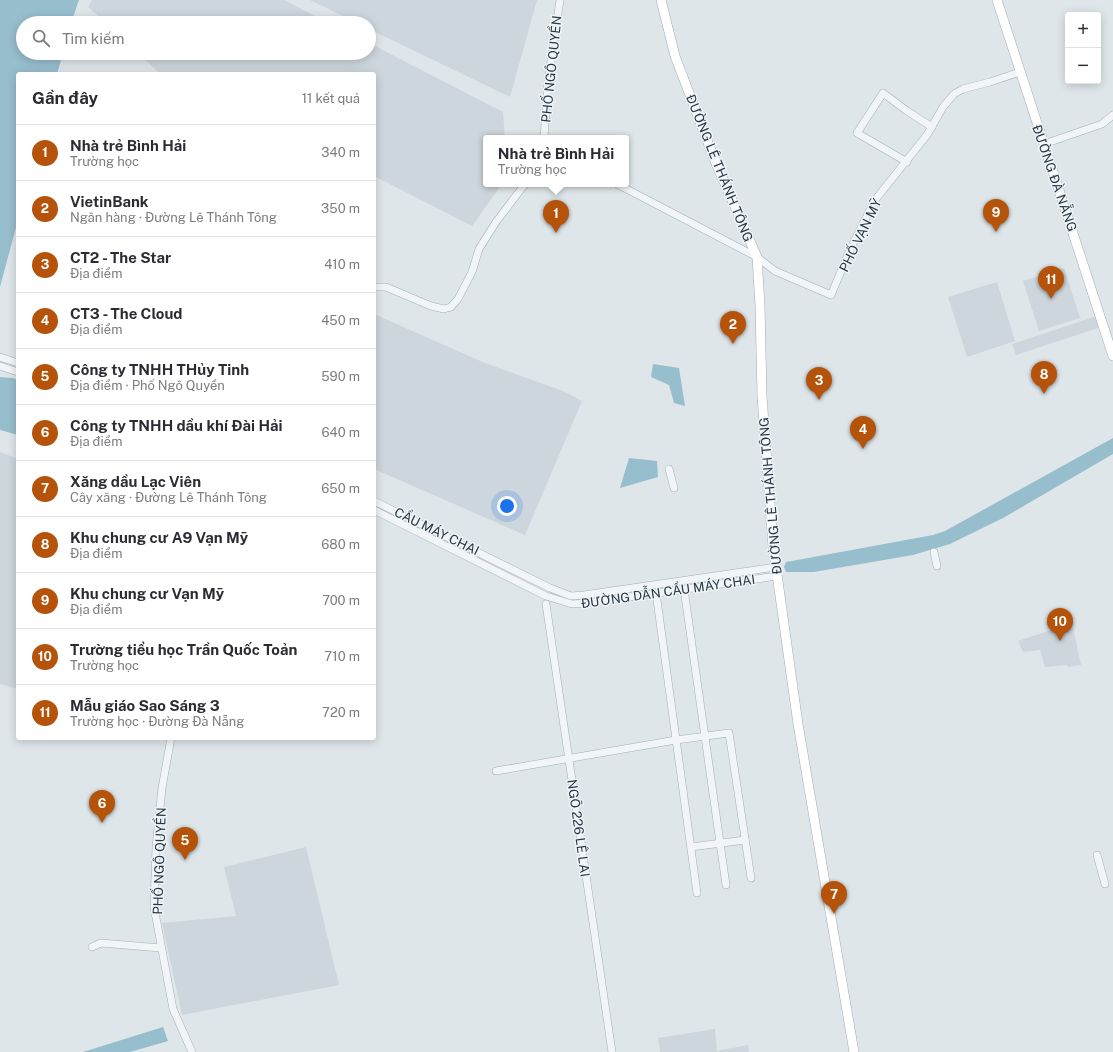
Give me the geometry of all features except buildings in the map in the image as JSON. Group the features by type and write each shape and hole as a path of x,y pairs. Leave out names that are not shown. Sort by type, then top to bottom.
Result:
{"main road":[{"name":"ĐƯỜNG LÊ THÁNH TÔNG","path":"661,0 677,61 715,161 757,257 768,505 776,572 798,724 854,1052"},
{"name":"ĐƯỜNG ĐÀ NẴNG","path":"997,0 1113,356"}],"street":[{"name":"PHỐ NGÔ QUYỀN","path":"544,135 548,82 560,0"},
{"name":"PHỐ VẠN MỸ","path":"624,187 757,257 775,271 831,295 850,250 875,200 906,162 932,127 943,107 954,94 963,89 1020,72"},
{"path":"906,162 857,133 883,93 907,112 932,127"},
{"path":"1044,144 1102,124 1113,115"},
{"path":"376,287 386,287 431,306 444,309 451,307 461,293 472,272 479,249 496,222 524,187"},
{"path":"0,357 16,361"},
{"path":"0,366 16,371"},
{"path":"669,469 674,488"},
{"name":"CẦU MÁY CHAI","path":"376,502 500,562"},
{"name":"CẦU MÁY CHAI","path":"376,511 495,570"},
{"path":"934,552 937,566"},
{"name":"ĐƯỜNG DẪN CẦU MÁY CHAI","path":"500,562 556,591 571,596 776,572"},
{"name":"ĐƯỜNG DẪN CẦU MÁY CHAI","path":"495,570 546,596 572,604 587,603 776,572"},
{"path":"684,596 726,885"},
{"path":"657,600 697,893"},
{"name":"NGÕ 226 LÊ LAI","path":"546,604 612,1052"},
{"path":"496,771 676,740 729,733 751,878"},
{"name":"PHỐ NGÔ QUYỀN","path":"171,740 162,788 156,847 154,907 172,1009 192,1052"},
{"path":"691,847 745,840"},
{"path":"1098,855 1105,884"},
{"path":"92,947 101,944 161,948"}],"shaded area":[{"path":"92,0 284,0 315,16 98,16 88,7"},
{"path":"310,0 537,0 510,97 376,32 376,16 343,16"},
{"path":"376,47 503,112 505,135 483,135 483,187 500,187 472,226 376,177 376,72 158,72 145,60 376,60"},
{"path":"1064,268 1080,318 1039,331 1023,281"},
{"path":"997,282 1015,341 967,357 948,297"},
{"path":"376,315 485,363 563,391 582,401 525,535 376,470"},
{"path":"1097,316 1101,327 1016,355 1012,344"},
{"path":"0,452 16,458 16,688 0,684"},
{"path":"1072,623 1081,665 1068,667 1067,665 1045,667 1040,650 1023,652 1018,641"},
{"path":"306,847 339,985 182,1015 162,923 236,916 224,867"},
{"path":"715,1029 717,1051 748,1045 749,1052 660,1052 658,1038"}],"water":[{"path":"0,0 79,0 73,16 16,16 16,60 61,60 58,72 16,72 16,227 0,287"},
{"path":"653,364 679,368 685,406 674,403 669,385 651,377"},
{"path":"0,377 13,378 16,379 16,434 0,430"},
{"path":"1113,438 1113,454 1003,518 950,544 913,555 814,572 786,572 784,567 786,562 933,535 945,531"},
{"path":"629,458 657,461 658,477 620,488"},
{"path":"163,1027 168,1041 130,1052 83,1052"}],"place":[{"name":"Khu chung cư Vạn Mỹ","path":"996,232"},
{"name":"Nhà trẻ Bình Hải","path":"556,233"},
{"name":"Mẫu giáo Sao Sáng 3","path":"1051,299"},
{"name":"VietinBank","path":"733,344"},
{"name":"Khu chung cư A9 Vạn Mỹ","path":"1044,394"},
{"name":"CT2 - The Star","path":"819,400"},
{"name":"CT3 - The Cloud","path":"863,449"},
{"name":"Trường tiểu học Trần Quốc Toản","path":"1060,641"},
{"name":"Công ty TNHH dầu khí Đài Hải","path":"102,823"},
{"name":"Công ty TNHH THủy Tinh","path":"185,860"},
{"name":"Xăng dầu Lạc Viên","path":"834,914"}]}
